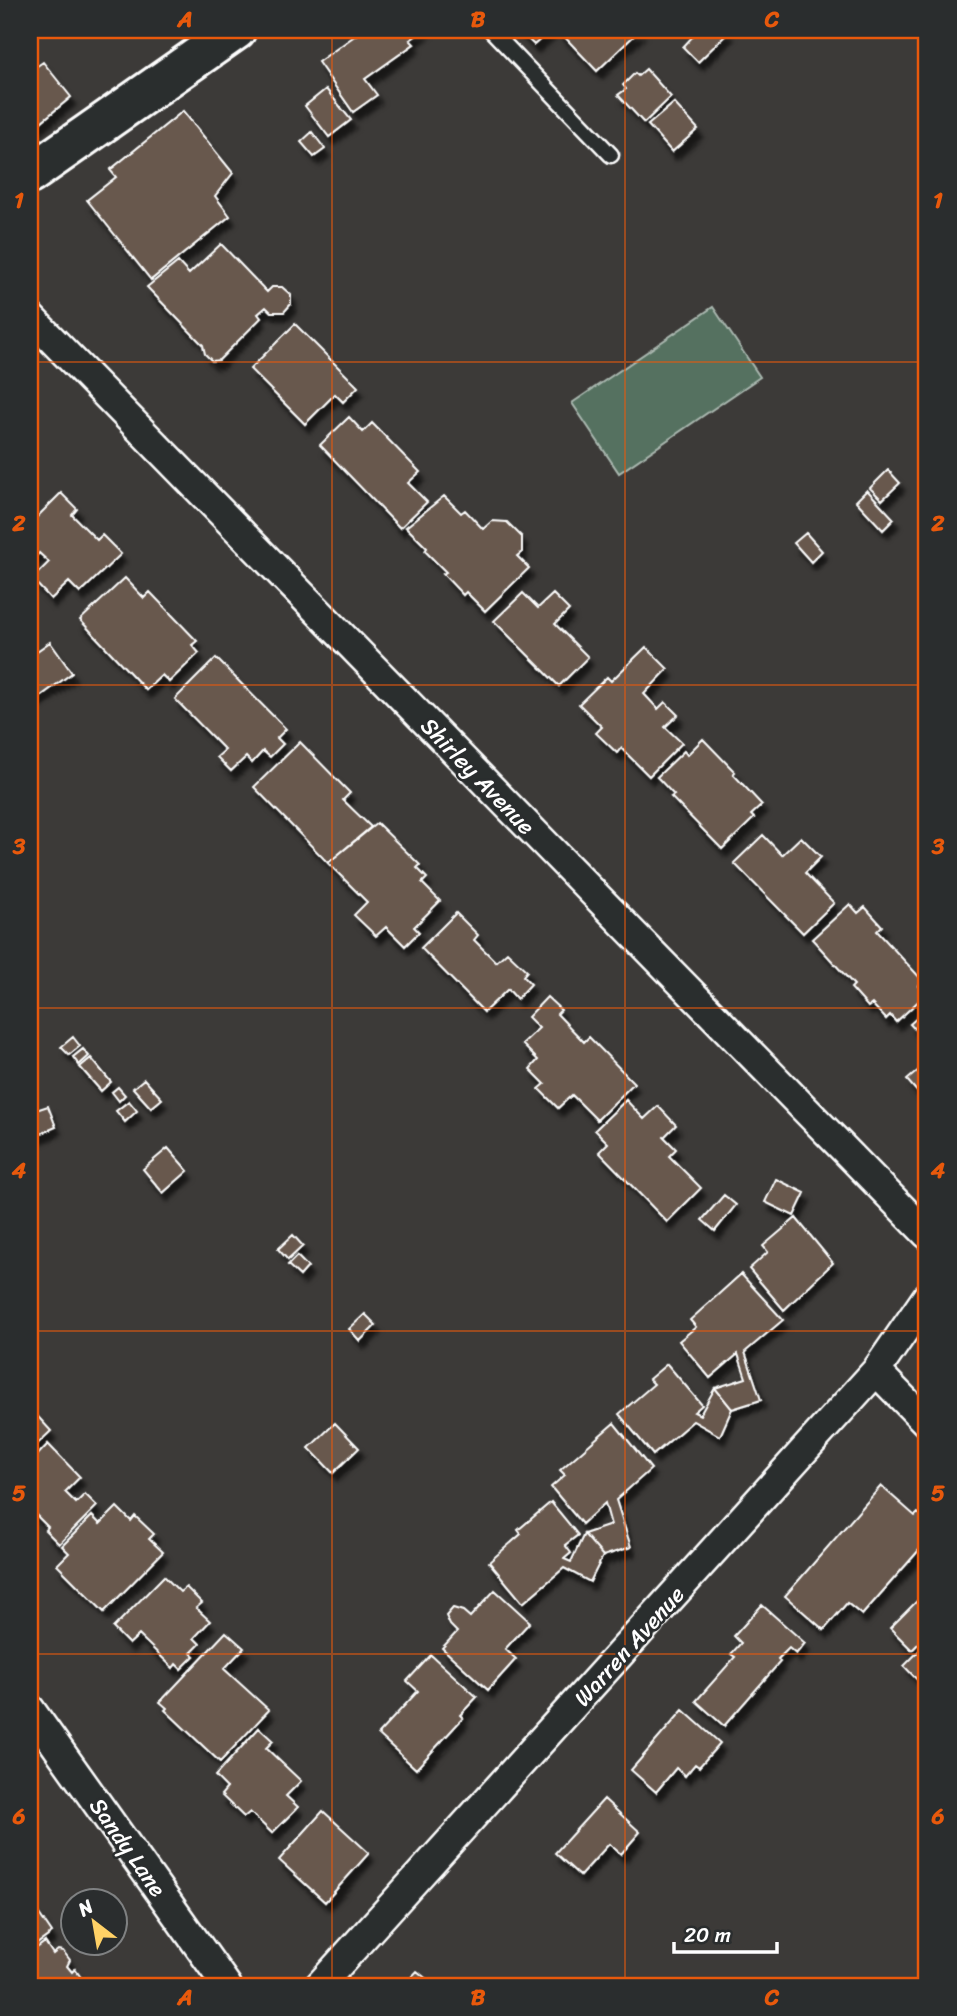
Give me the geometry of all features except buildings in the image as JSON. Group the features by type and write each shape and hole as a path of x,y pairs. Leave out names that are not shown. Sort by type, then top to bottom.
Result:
{"street":[{"path":"30,174 236,30"},
{"name":"Shirley Avenue","path":"30,317 927,1234"},
{"name":"Warren Avenue","path":"319,1986 876,1371 927,1297"},
{"path":"876,1371 927,1423"},
{"name":"Sandy Lane","path":"30,1709 227,1986"}],"lane":[{"path":"491,30 611,155"}],"green space":[{"path":"713,307 760,377 619,473 572,403"}]}
